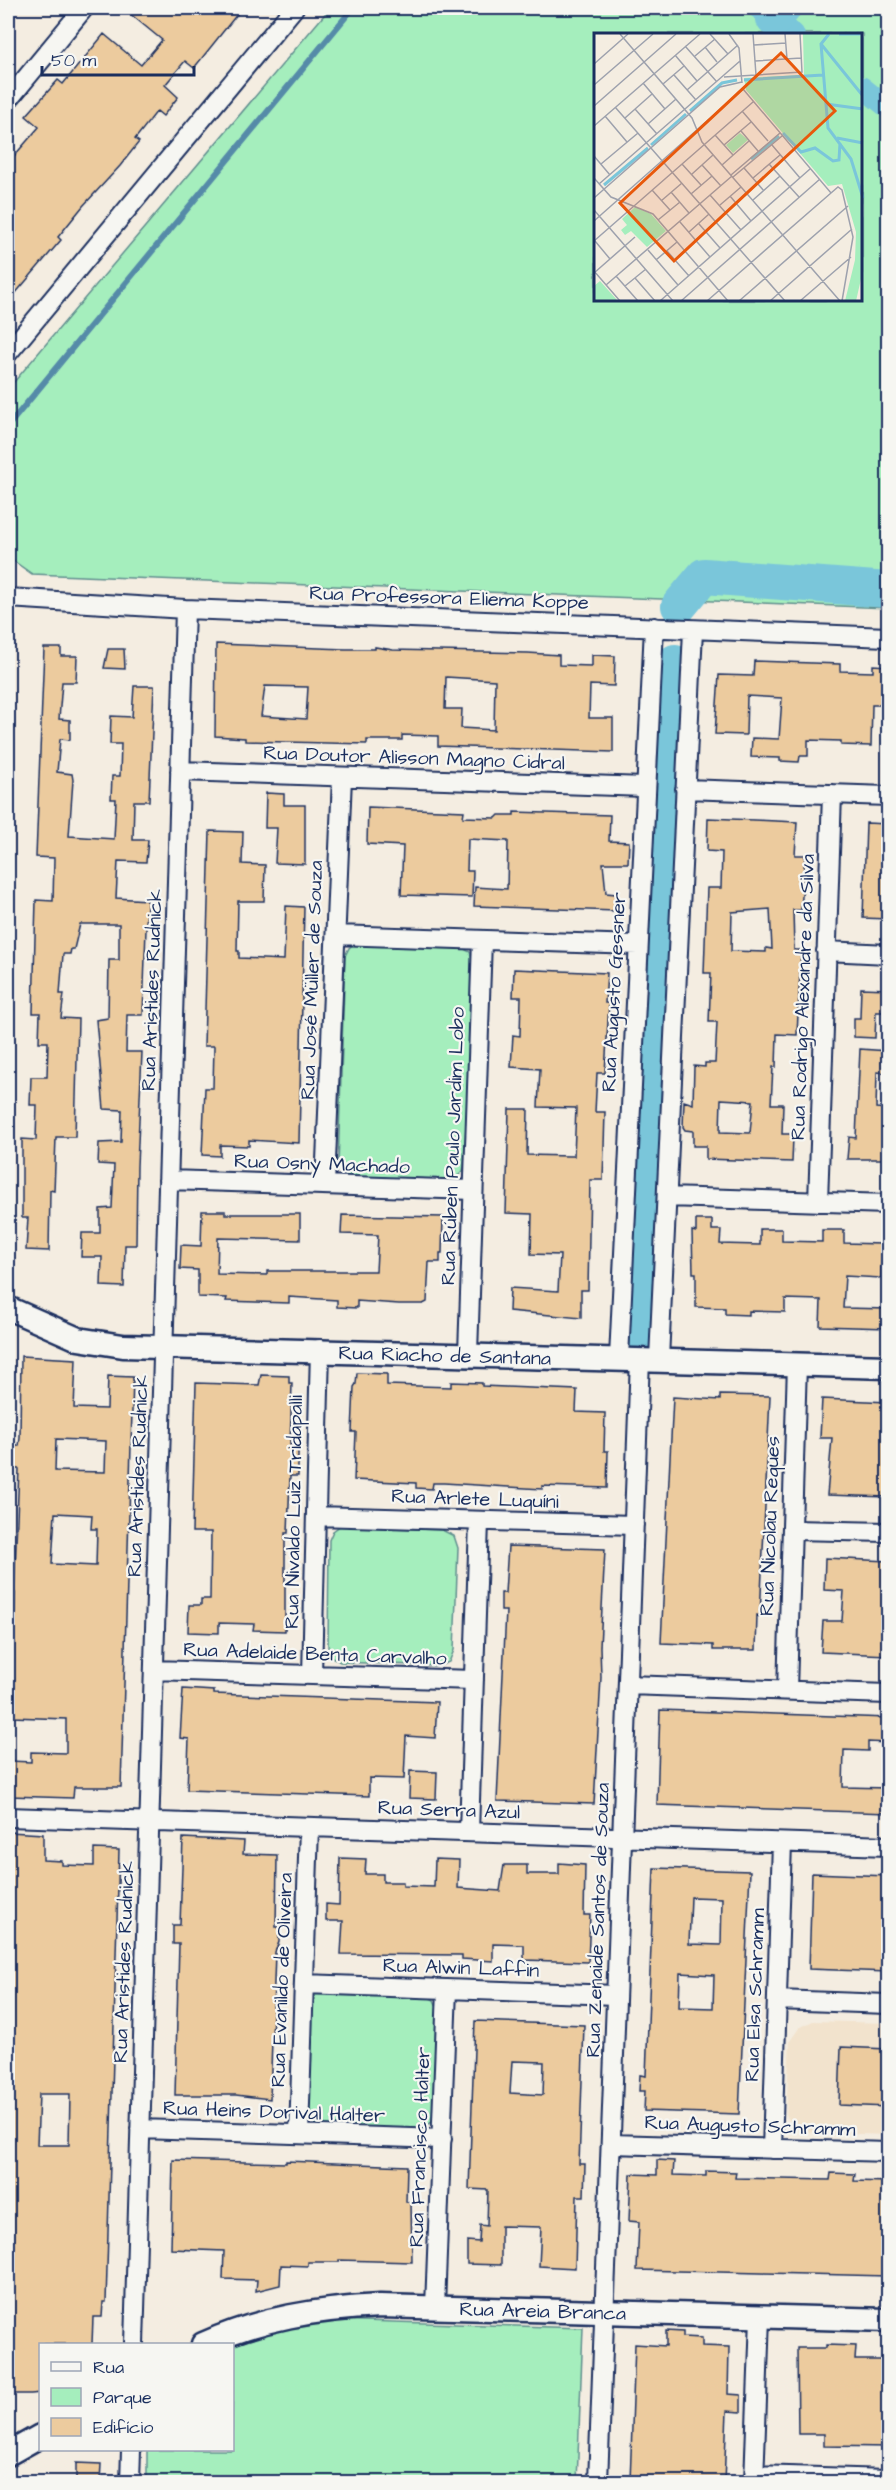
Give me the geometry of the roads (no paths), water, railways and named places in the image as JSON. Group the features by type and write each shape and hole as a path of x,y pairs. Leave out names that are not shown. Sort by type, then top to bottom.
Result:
{"street":[{"path":"8,100 84,8"},
{"path":"8,353 294,8"},
{"name":"Rua Professora Eliema Koppe","path":"8,598 185,609 888,637"},
{"name":"Rua Aristides Rudnick","path":"134,2343 185,609"},
{"name":"Rua Augusto Gessner","path":"639,1359 637,945 654,627"},
{"path":"639,1359 667,1197 693,630"},
{"name":"Rua Doutor Alisson Magno Cidral","path":"180,771 645,788"},
{"name":"Rua José Müller de Souza","path":"325,1185 342,777"},
{"path":"685,789 888,796"},
{"name":"Rua Rodrigo Alexandre da Silva","path":"818,1202 832,794"},
{"path":"336,935 637,945"},
{"name":"Rua Rúben Paulo Jardim Lobo","path":"468,1353 482,940"},
{"path":"826,951 888,954"},
{"name":"Rua Osny Machado","path":"168,1180 473,1190"},
{"path":"667,1197 888,1204"},
{"name":"Rua Riacho de Santana","path":"8,1308 78,1339 123,1346 468,1353 888,1367"},
{"name":"Rua Nivaldo Luiz Tridapalli","path":"312,1675 320,1349"},
{"name":"Rua Zenaide Santos de Souza","path":"598,2482 639,1359"},
{"name":"Rua Nicolau Reques","path":"787,1690 797,1364"},
{"name":"Rua Arlete Luquíni","path":"316,1516 634,1525"},
{"path":"469,1832 479,1521"},
{"path":"792,1530 888,1532"},
{"name":"Rua Adelaide Benta Carvalho","path":"154,1670 474,1680"},
{"path":"628,1685 888,1694"},
{"name":"Rua Serra Azul","path":"8,1817 888,1846"},
{"name":"Rua Evanildo de Oliveira","path":"299,2134 309,1827"},
{"name":"Rua Elsa Schramm","path":"772,2149 782,1843"},
{"name":"Rua Alwin Laffin","path":"304,1984 616,1995"},
{"name":"Rua Francisco Halter","path":"435,2307 447,1989"},
{"path":"777,2000 888,2004"},
{"name":"Rua Heins Dorival Halter","path":"140,2129 442,2139"},
{"name":"Rua Augusto Schramm","path":"611,2144 888,2152"},
{"name":"Rua Areia Branca","path":"206,2343 253,2324 309,2311 380,2306 888,2320"},
{"path":"760,2317 754,2479 888,2479"},
{"path":"8,2454 39,2437"},
{"path":"130,2482 131,2451"}],"waterway":[{"path":"8,426 353,8"},
{"path":"758,8 793,33"},
{"path":"774,19 783,8"},
{"path":"863,88 888,108"},
{"path":"679,606 704,576 888,590"},
{"path":"638,1348 675,662"}]}
